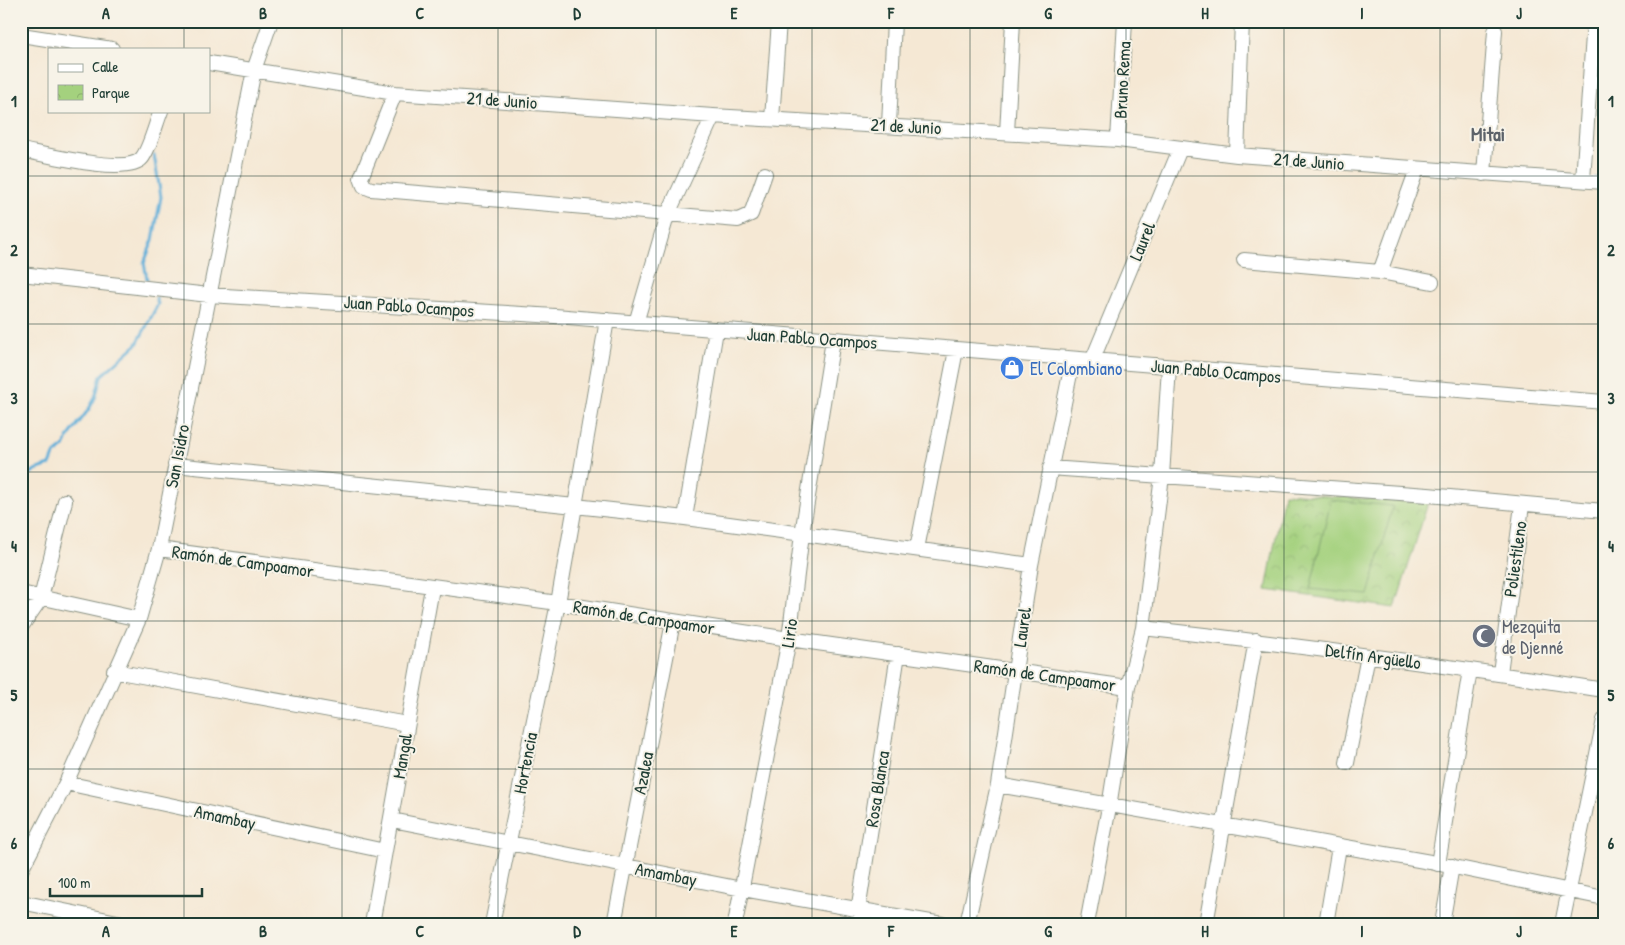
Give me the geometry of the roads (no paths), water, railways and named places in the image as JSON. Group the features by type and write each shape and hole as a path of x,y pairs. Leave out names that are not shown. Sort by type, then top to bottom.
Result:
{"street":[{"name":"San Isidro","path":"21,870 66,783 114,671 139,619 159,549 254,70 271,21"},
{"path":"772,119 778,21"},
{"path":"889,125 894,21"},
{"path":"1007,132 1013,21"},
{"name":"Bruno Rema","path":"1118,140 1126,21"},
{"path":"1237,155 1242,21"},
{"path":"1582,180 1594,21"},
{"path":"1484,174 1495,31"},
{"path":"21,35 106,48"},
{"name":"21 de Junio","path":"210,63 395,93 713,116 1118,140 1237,155 1604,182"},
{"path":"395,93 361,178 364,186 371,189 667,216 738,220 747,218 751,214 765,174"},
{"path":"21,150 109,165 134,163 142,159 161,112"},
{"path":"636,322 667,216 713,116"},
{"name":"Laurel","path":"1092,361 1180,149"},
{"path":"1380,272 1417,169"},
{"path":"1244,260 1380,272 1432,282"},
{"name":"Juan Pablo Ocampos","path":"21,274 209,295 636,322 833,340 1604,402"},
{"name":"Hortencia","path":"492,924 558,603 607,320"},
{"path":"685,518 716,330"},
{"name":"Lirio","path":"734,924 789,639 802,534 833,340"},
{"path":"917,549 956,350"},
{"name":"Laurel","path":"967,924 998,786 1017,670 1031,565 1072,359"},
{"path":"1087,924 1109,807 1128,687 1142,628 1162,476 1169,367"},
{"path":"175,465 685,518 1031,565"},
{"path":"1050,468 1428,495 1604,511"},
{"path":"21,627 40,598 65,501"},
{"name":"Poliestileno","path":"1500,673 1522,505"},
{"name":"Ramón de Campoamor","path":"159,549 432,588 558,603 672,622 1128,687"},
{"name":"Mangal","path":"372,924 392,820 406,724 432,588"},
{"path":"21,593 139,619"},
{"name":"Azalea","path":"614,924 672,622"},
{"name":"Delfín Argüello","path":"1142,628 1256,640 1500,673 1604,690"},
{"path":"1206,924 1225,825 1256,640"},
{"name":"Rosa Blanca","path":"856,924 898,654"},
{"path":"1347,763 1368,656"},
{"path":"1442,924 1445,865 1470,670"},
{"path":"114,671 406,724"},
{"path":"1562,924 1604,720"},
{"name":"Amambay","path":"66,783 385,851"},
{"path":"998,786 1445,865 1604,898"},
{"name":"Amambay","path":"392,820 742,889 942,924"},
{"path":"1326,924 1339,847"},
{"path":"21,902 127,924"}],"waterway":[{"path":"147,279 144,263 153,240 161,197 154,155"},
{"path":"21,481 35,470 50,465 54,455 64,447 69,436 95,398 101,376 137,344 158,304 156,298"}],"place":[{"name":"El Colombiano","path":"1012,368"},
{"name":"Mezquita de Djenné","path":"1484,636"}],"district":[{"name":"Mitai","path":"1488,134"}]}
